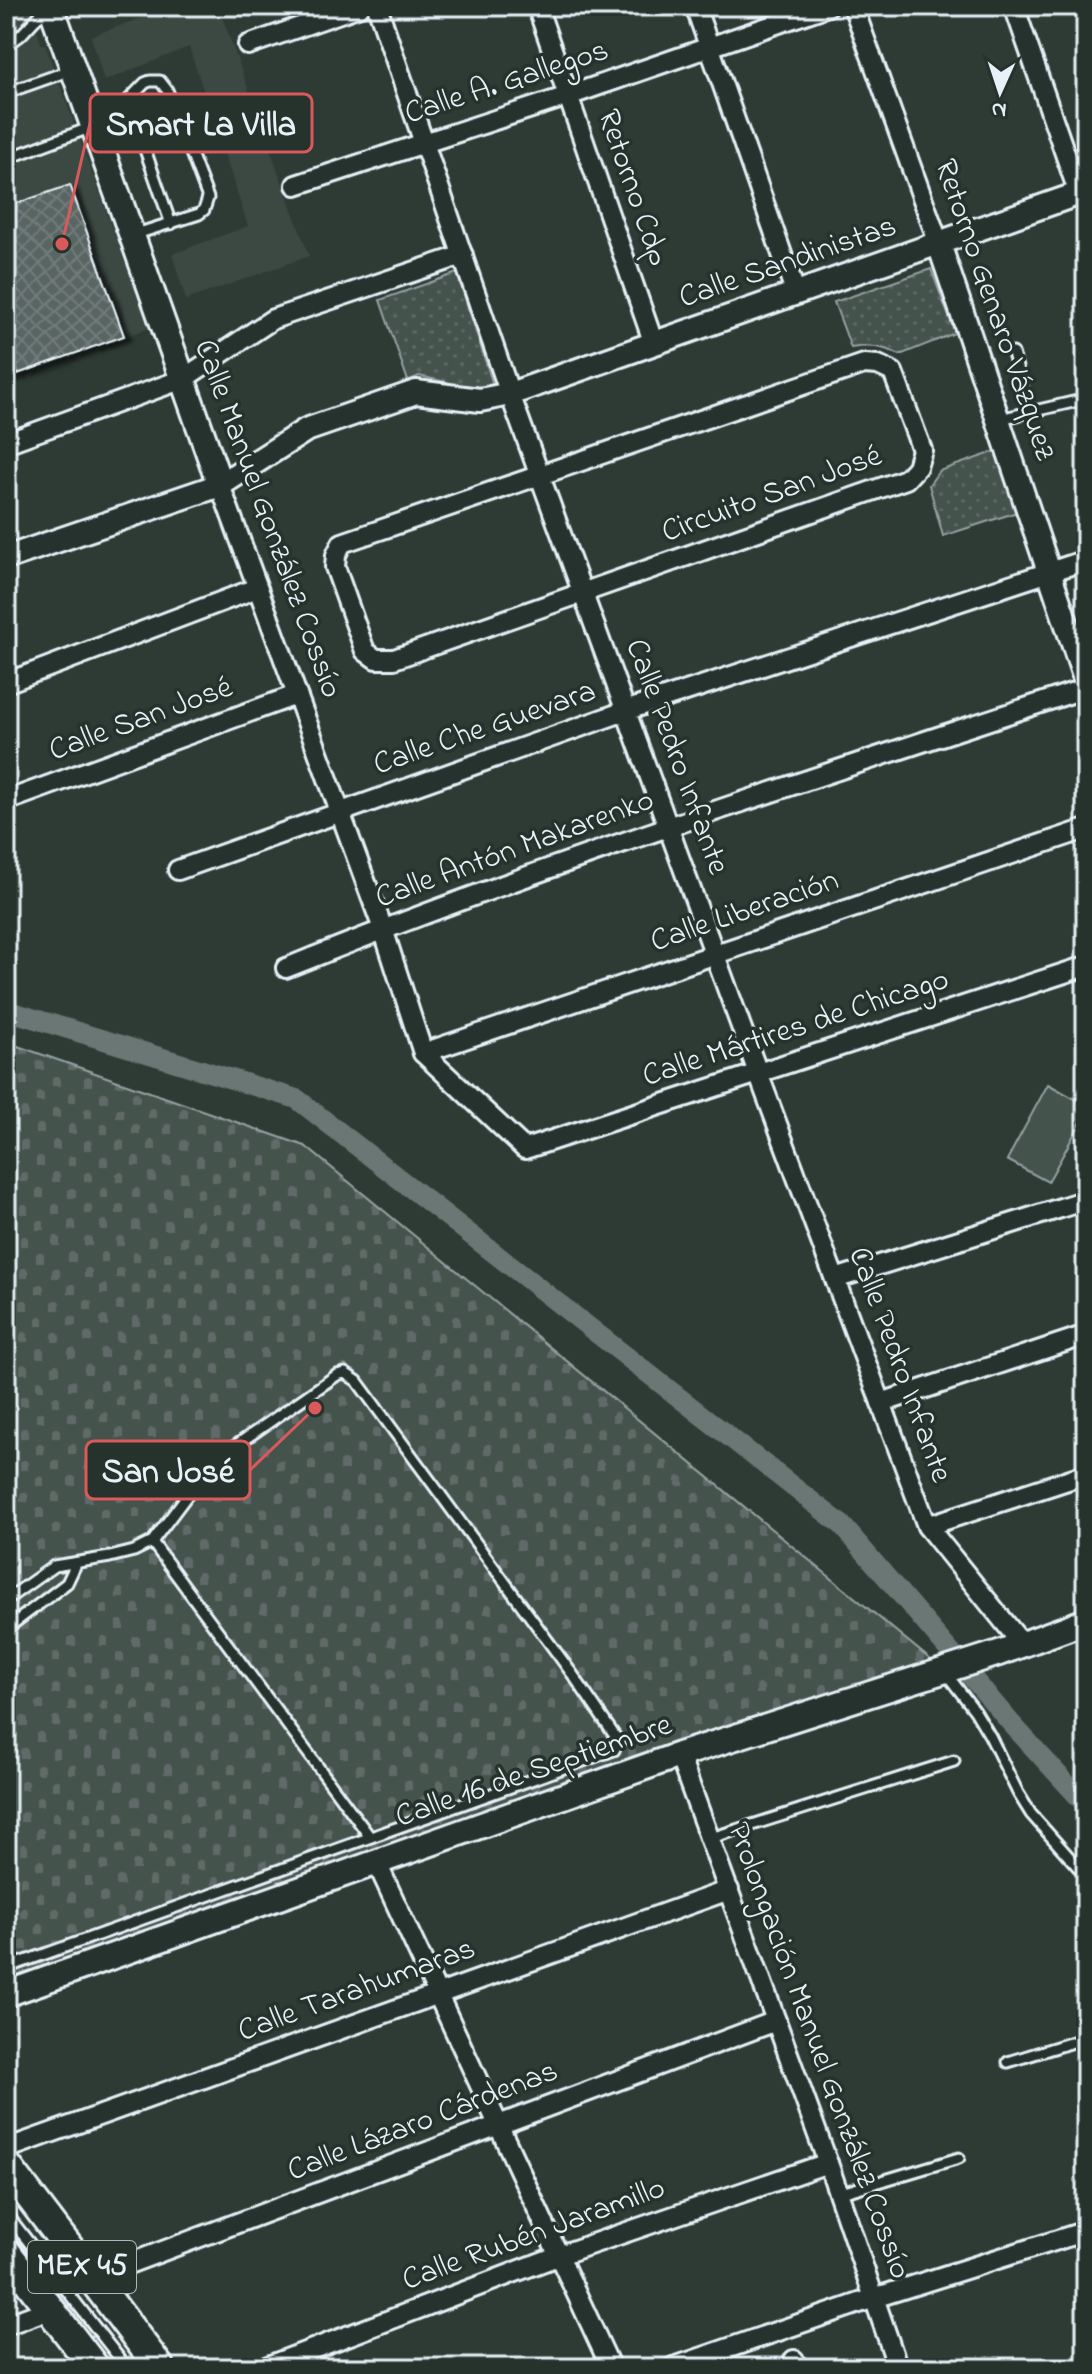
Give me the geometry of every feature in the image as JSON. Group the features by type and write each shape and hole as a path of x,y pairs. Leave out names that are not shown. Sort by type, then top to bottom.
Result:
{"main road":[{"name":"Calle Manuel González Cossío","path":"50,6 220,485"},
{"name":"Calle 16 de Septiembre","path":"6,1994 373,1849 679,1755 1086,1621"},
{"name":"MEX 45","path":"6,2165 160,2368"},
{"name":"MEX 45","path":"6,2252 95,2368"}],"street":[{"path":"248,45 360,6"},
{"name":"Calle Pedro Infante","path":"377,6 510,394 927,1526 1011,1648"},
{"name":"Retorno Cdp","path":"537,6 654,344"},
{"path":"695,6 796,294"},
{"name":"Calle A. Gallegos","path":"296,185 828,6"},
{"name":"Retorno Genaro Vázquez","path":"853,6 939,244 1086,682"},
{"path":"1014,6 1083,192"},
{"name":"Calle Sandinistas","path":"6,558 220,485 313,427 416,392 480,400 510,394 1083,192"},
{"path":"6,443 183,379 273,319 463,255"},
{"name":"Circuito San José","path":"864,364 878,365 893,372 922,450 917,467 906,479 584,593 394,659 376,659 363,647 335,567 342,543 541,475 864,364"},
{"name":"Calle Manuel González Cossío","path":"220,485 383,929 423,1053"},
{"name":"Calle Che Guevara","path":"178,870 628,710 1086,560"},
{"path":"6,683 257,588"},
{"name":"Calle Antón Makarenko","path":"286,968 383,929 670,827 1086,688"},
{"name":"Calle San José","path":"6,801 296,695"},
{"name":"Calle Liberación","path":"423,1053 1086,829"},
{"name":"Calle Mártires de Chicago","path":"423,1053 525,1149 1086,966"},
{"path":"835,1279 1086,1200"},
{"path":"881,1403 1086,1335"},
{"path":"927,1526 1086,1474"},
{"name":"Prolongación Manuel González Cossío","path":"679,1755 828,2163 898,2368"},
{"path":"373,1849 436,1994 611,2368"},
{"name":"Calle Tarahumaras","path":"6,2149 729,1890"},
{"name":"Calle Lázaro Cárdenas","path":"91,2278 776,2021"},
{"name":"Calle Rubén Jaramillo","path":"263,2368 560,2255 828,2163"},
{"path":"671,2368 874,2298 1086,2231"},
{"path":"6,2325 50,2309"}],"lane":[{"path":"6,46 50,6"},
{"path":"6,93 74,69"},
{"path":"6,159 108,121 138,89 150,81 164,84 208,198 204,210 171,224 132,235"},
{"path":"128,101 171,224"},
{"path":"1013,353 1029,412"},
{"path":"998,420 1086,399"},
{"path":"6,1600 54,1566 134,1551 152,1542 204,1473 222,1455 337,1375 348,1374 357,1381 619,1745 614,1750 373,1849 6,1968"},
{"path":"152,1542 373,1849"},
{"path":"6,1629 67,1583 76,1564"},
{"path":"951,1667 1031,1814 1086,1876"},
{"path":"711,1838 954,1761"},
{"path":"1008,2062 1086,2038"},
{"path":"838,2194 959,2158"},
{"path":"6,2213 127,2368"}],"shaded area":[{"path":"6,6 28,6 42,45 45,44 149,328 6,378"},
{"path":"175,6 218,6 309,256 186,300 172,254 248,226 189,47 104,81 91,36"}],"green space":[{"path":"931,269 955,333 900,355 876,347 851,348 834,302"},
{"path":"457,273 494,388 487,391 419,376 408,381 380,300"},
{"path":"997,451 1017,512 943,536 929,485 939,471"},
{"path":"6,1042 305,1146 943,1670 6,1995"},
{"path":"1048,1084 1086,1105 1086,1113 1048,1182 1007,1160"}],"building":[{"path":"70,185 124,336 6,378 6,207"}],"waterway":[{"path":"6,1010 297,1099 842,1525 1010,1722 1086,1805"}],"place":[{"name":"Smart La Villa","path":"62,244"},
{"name":"San José","path":"315,1408"}]}
